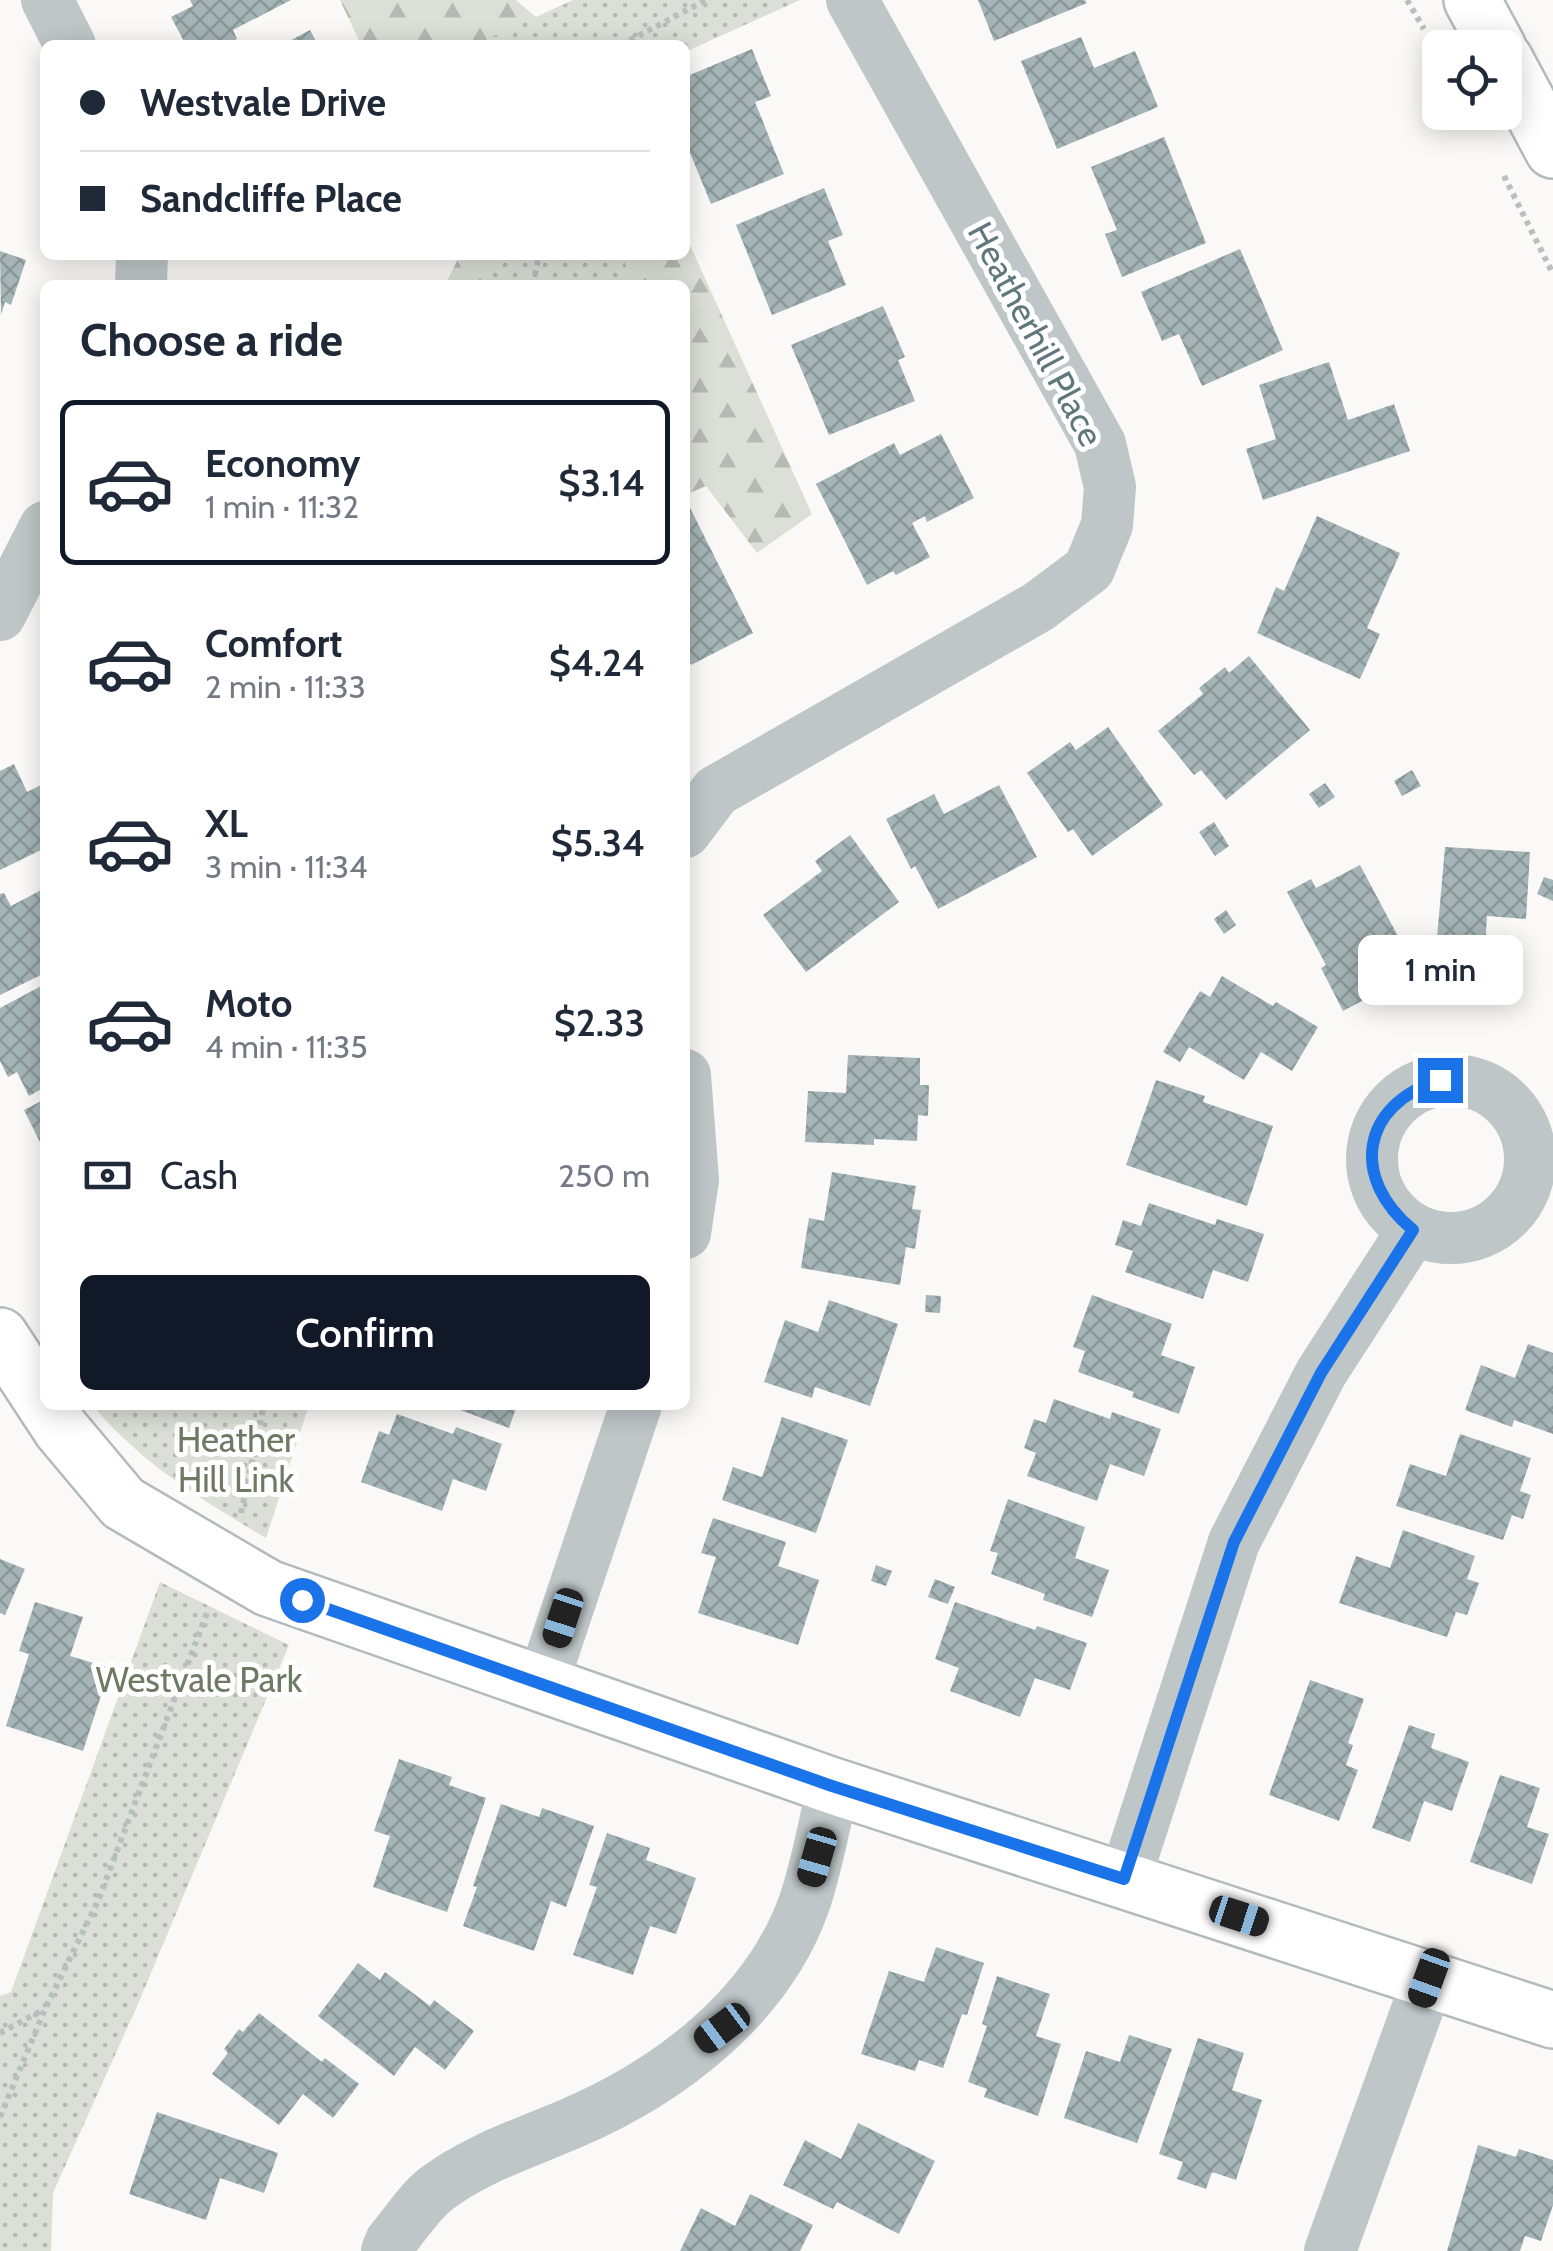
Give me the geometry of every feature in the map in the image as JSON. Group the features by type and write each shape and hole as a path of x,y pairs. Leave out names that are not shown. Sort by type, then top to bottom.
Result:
{"street":[{"path":"47,0 67,40"},
{"name":"Heatherhill Place","path":"690,825 716,791 732,780 1038,607 1088,568 1107,524 1110,486 1100,444 852,0"},
{"path":"1472,0 1488,30"},
{"path":"1522,92 1553,150"},
{"path":"0,615 40,537"},
{"path":"690,1141 690,1200"},
{"path":"1124,1879 1234,1542 1321,1373 1413,1230"},
{"path":"2,1345 40,1400"},
{"path":"47,1410 123,1503 268,1588 832,1786 1553,2020"},
{"path":"542,1685 634,1410"},
{"path":"387,2251 434,2190 492,2155 576,2122 654,2079 722,2028 776,1963 804,1906 832,1786"},
{"path":"1330,2251 1429,1978"}],"path":[{"path":"630,40 706,0"},
{"path":"1496,161 1553,274"},
{"path":"0,2117 45,2008 98,1901 228,1564 263,1410"},
{"path":"0,2034 45,2008"}],"green space":[{"path":"340,0 516,0 538,19 657,40 359,40"},
{"path":"573,0 800,0 690,50 690,40 485,40"},
{"path":"690,245 812,514 757,553 706,486 690,493 690,280 448,280 458,260 690,260"},
{"path":"489,260 624,260 631,280 486,280"},
{"name":"Heather Hill Link","path":"97,1410 307,1410 266,1538 152,1463"},
{"name":"Westvale Park","path":"160,1582 289,1645 138,2004 53,2193 51,2251 0,2251 0,1996 11,1992"}],"building":[{"path":"190,0 291,0 233,30 235,40 183,40 171,17 193,6"},
{"path":"978,0 1085,0 1087,3 994,41"},
{"path":"310,30 315,40 291,40"},
{"path":"1081,37 1094,68 1135,51 1158,107 1057,149 1021,61"},
{"path":"752,49 771,96 755,102 784,174 711,204 690,153 690,75"},
{"path":"1164,137 1206,243 1122,277 1105,234 1117,230 1091,167"},
{"path":"824,188 843,235 828,241 846,285 772,315 736,225"},
{"path":"1240,249 1283,350 1202,386 1179,334 1162,341 1141,292"},
{"path":"0,251 26,260 11,305 5,302 1,315"},
{"path":"883,306 905,357 898,360 915,401 829,435 791,345"},
{"path":"1329,362 1348,420 1394,404 1410,451 1263,500 1246,449 1276,439 1259,385"},
{"path":"941,434 974,498 927,522 925,516 912,523 930,557 867,585 816,484 894,443 900,455"},
{"path":"690,508 753,633 690,663"},
{"path":"1317,516 1400,553 1367,628 1380,634 1360,679 1257,633 1276,587 1284,591"},
{"path":"1249,656 1310,730 1226,800 1201,770 1194,775 1158,731 1203,694 1199,688 1225,667 1229,673"},
{"path":"1108,727 1163,805 1092,856 1073,829 1068,832 1027,773 1070,742 1076,750"},
{"path":"14,764 27,792 40,786 40,850 0,870 0,771"},
{"path":"1412,770 1421,786 1402,796 1394,781"},
{"path":"1325,783 1335,797 1319,808 1309,794"},
{"path":"999,785 1037,857 938,909 915,866 911,869 886,819 934,794 944,814"},
{"path":"1214,822 1229,846 1215,856 1199,832"},
{"path":"850,835 899,902 806,972 763,915 822,871 815,861"},
{"path":"1445,847 1530,852 1526,919 1487,916 1484,963 1435,960"},
{"path":"1360,865 1400,940 1371,955 1388,987 1343,1011 1321,968 1326,965 1287,892 1311,879 1316,888"},
{"path":"1544,877 1553,880 1553,901 1537,894"},
{"path":"40,891 40,975 0,995 0,894 4,893 11,906"},
{"path":"1226,910 1236,925 1224,934 1214,919"},
{"path":"1222,976 1318,1027 1292,1071 1261,1052 1244,1080 1189,1047 1180,1062 1163,1052 1200,991 1210,997"},
{"path":"40,987 40,1090 29,1096 17,1072 8,1077 0,1061 0,1008"},
{"path":"848,1055 920,1058 920,1085 929,1085 928,1116 918,1115 917,1141 874,1139 874,1145 805,1142 808,1091 846,1093"},
{"path":"1156,1080 1205,1096 1203,1102 1273,1126 1247,1206 1126,1165"},
{"path":"40,1102 40,1142 24,1110"},
{"path":"832,1172 916,1186 912,1209 921,1210 915,1249 906,1247 900,1285 801,1268 809,1218 824,1221"},
{"path":"1149,1203 1215,1225 1217,1219 1264,1234 1248,1282 1213,1270 1203,1299 1125,1272 1133,1251 1115,1245 1123,1220 1141,1226"},
{"path":"926,1295 941,1296 940,1313 925,1312"},
{"path":"1092,1295 1172,1324 1161,1355 1195,1367 1179,1414 1132,1397 1134,1392 1078,1372 1085,1351 1073,1347"},
{"path":"829,1300 898,1324 870,1406 815,1387 812,1398 764,1382 785,1320 818,1332"},
{"path":"1528,1344 1553,1353 1553,1434 1514,1420 1512,1427 1465,1410 1481,1365 1515,1378"},
{"path":"1054,1399 1110,1419 1112,1412 1161,1429 1144,1476 1110,1464 1097,1501 1027,1476 1036,1453 1024,1448 1034,1419 1046,1423"},
{"path":"460,1410 515,1410 509,1428"},
{"path":"397,1414 453,1434 456,1427 502,1444 486,1491 453,1479 442,1511 361,1482 379,1431 389,1435"},
{"path":"782,1417 848,1440 816,1533 722,1500 733,1467 762,1477"},
{"path":"1460,1434 1531,1458 1520,1491 1531,1495 1523,1519 1512,1515 1503,1540 1396,1506 1410,1464 1446,1476"},
{"path":"1008,1499 1085,1527 1075,1558 1109,1570 1092,1617 1043,1600 1045,1594 991,1574 998,1553 990,1551"},
{"path":"713,1518 786,1542 778,1566 819,1580 798,1645 698,1613 716,1557 701,1553"},
{"path":"1403,1530 1475,1556 1467,1579 1479,1583 1467,1615 1456,1612 1447,1637 1339,1603 1356,1556 1390,1568"},
{"path":"0,1559 25,1569 5,1615 0,1613"},
{"path":"876,1565 892,1571 886,1586 871,1581"},
{"path":"935,1579 955,1587 948,1604 928,1597"},
{"path":"35,1602 83,1617 70,1656 110,1668 83,1751 6,1726 29,1654 19,1651"},
{"path":"955,1602 1035,1630 1037,1626 1087,1643 1070,1690 1035,1678 1020,1717 950,1691 959,1668 935,1659"},
{"path":"1310,1680 1364,1699 1348,1743 1353,1745 1346,1765 1358,1770 1339,1821 1269,1795"},
{"path":"1409,1725 1435,1734 1431,1748 1469,1762 1452,1811 1424,1801 1410,1842 1372,1828"},
{"path":"399,1759 452,1777 449,1785 486,1798 447,1912 373,1887 390,1836 374,1831"},
{"path":"1500,1775 1540,1788 1527,1827 1549,1834 1532,1884 1470,1862"},
{"path":"501,1804 539,1817 542,1808 594,1826 566,1907 551,1901 534,1951 463,1926"},
{"path":"607,1833 650,1848 646,1860 696,1878 676,1934 650,1926 633,1975 573,1955 597,1887 589,1885"},
{"path":"936,1947 984,1963 967,2015 962,2014 943,2068 919,2060 915,2071 861,2054 889,1971 924,1982"},
{"path":"358,1963 380,1980 385,1972 430,2006 434,2000 474,2031 445,2070 415,2047 394,2076 318,2016"},
{"path":"997,1976 1050,1994 1036,2036 1061,2044 1038,2116 984,2097 987,2089 968,2082 987,2026 982,2024"},
{"path":"259,2013 322,2062 325,2058 359,2084 333,2118 303,2094 279,2125 212,2074 239,2029 243,2032"},
{"path":"1129,2035 1172,2049 1137,2143 1064,2118 1086,2051 1120,2062"},
{"path":"1198,2038 1244,2053 1232,2090 1262,2100 1236,2180 1212,2172 1206,2189 1177,2179 1183,2162 1159,2154"},
{"path":"157,2112 278,2153 264,2193 220,2178 206,2220 129,2194"},
{"path":"858,2123 935,2161 899,2234 837,2202 833,2209 783,2185 805,2140 841,2159"},
{"path":"1478,2145 1516,2157 1519,2149 1553,2160 1553,2205 1541,2241 1525,2236 1520,2251 1447,2251"},
{"path":"750,2194 813,2225 800,2251 680,2251 701,2208 735,2226"}],"route":[{"path":"302,1600 832,1786 1124,1879 1234,1542 1321,1373 1413,1230 1391,1212 1373,1178 1374,1136 1380,1120 1413,1088 1440,1080"}]}
